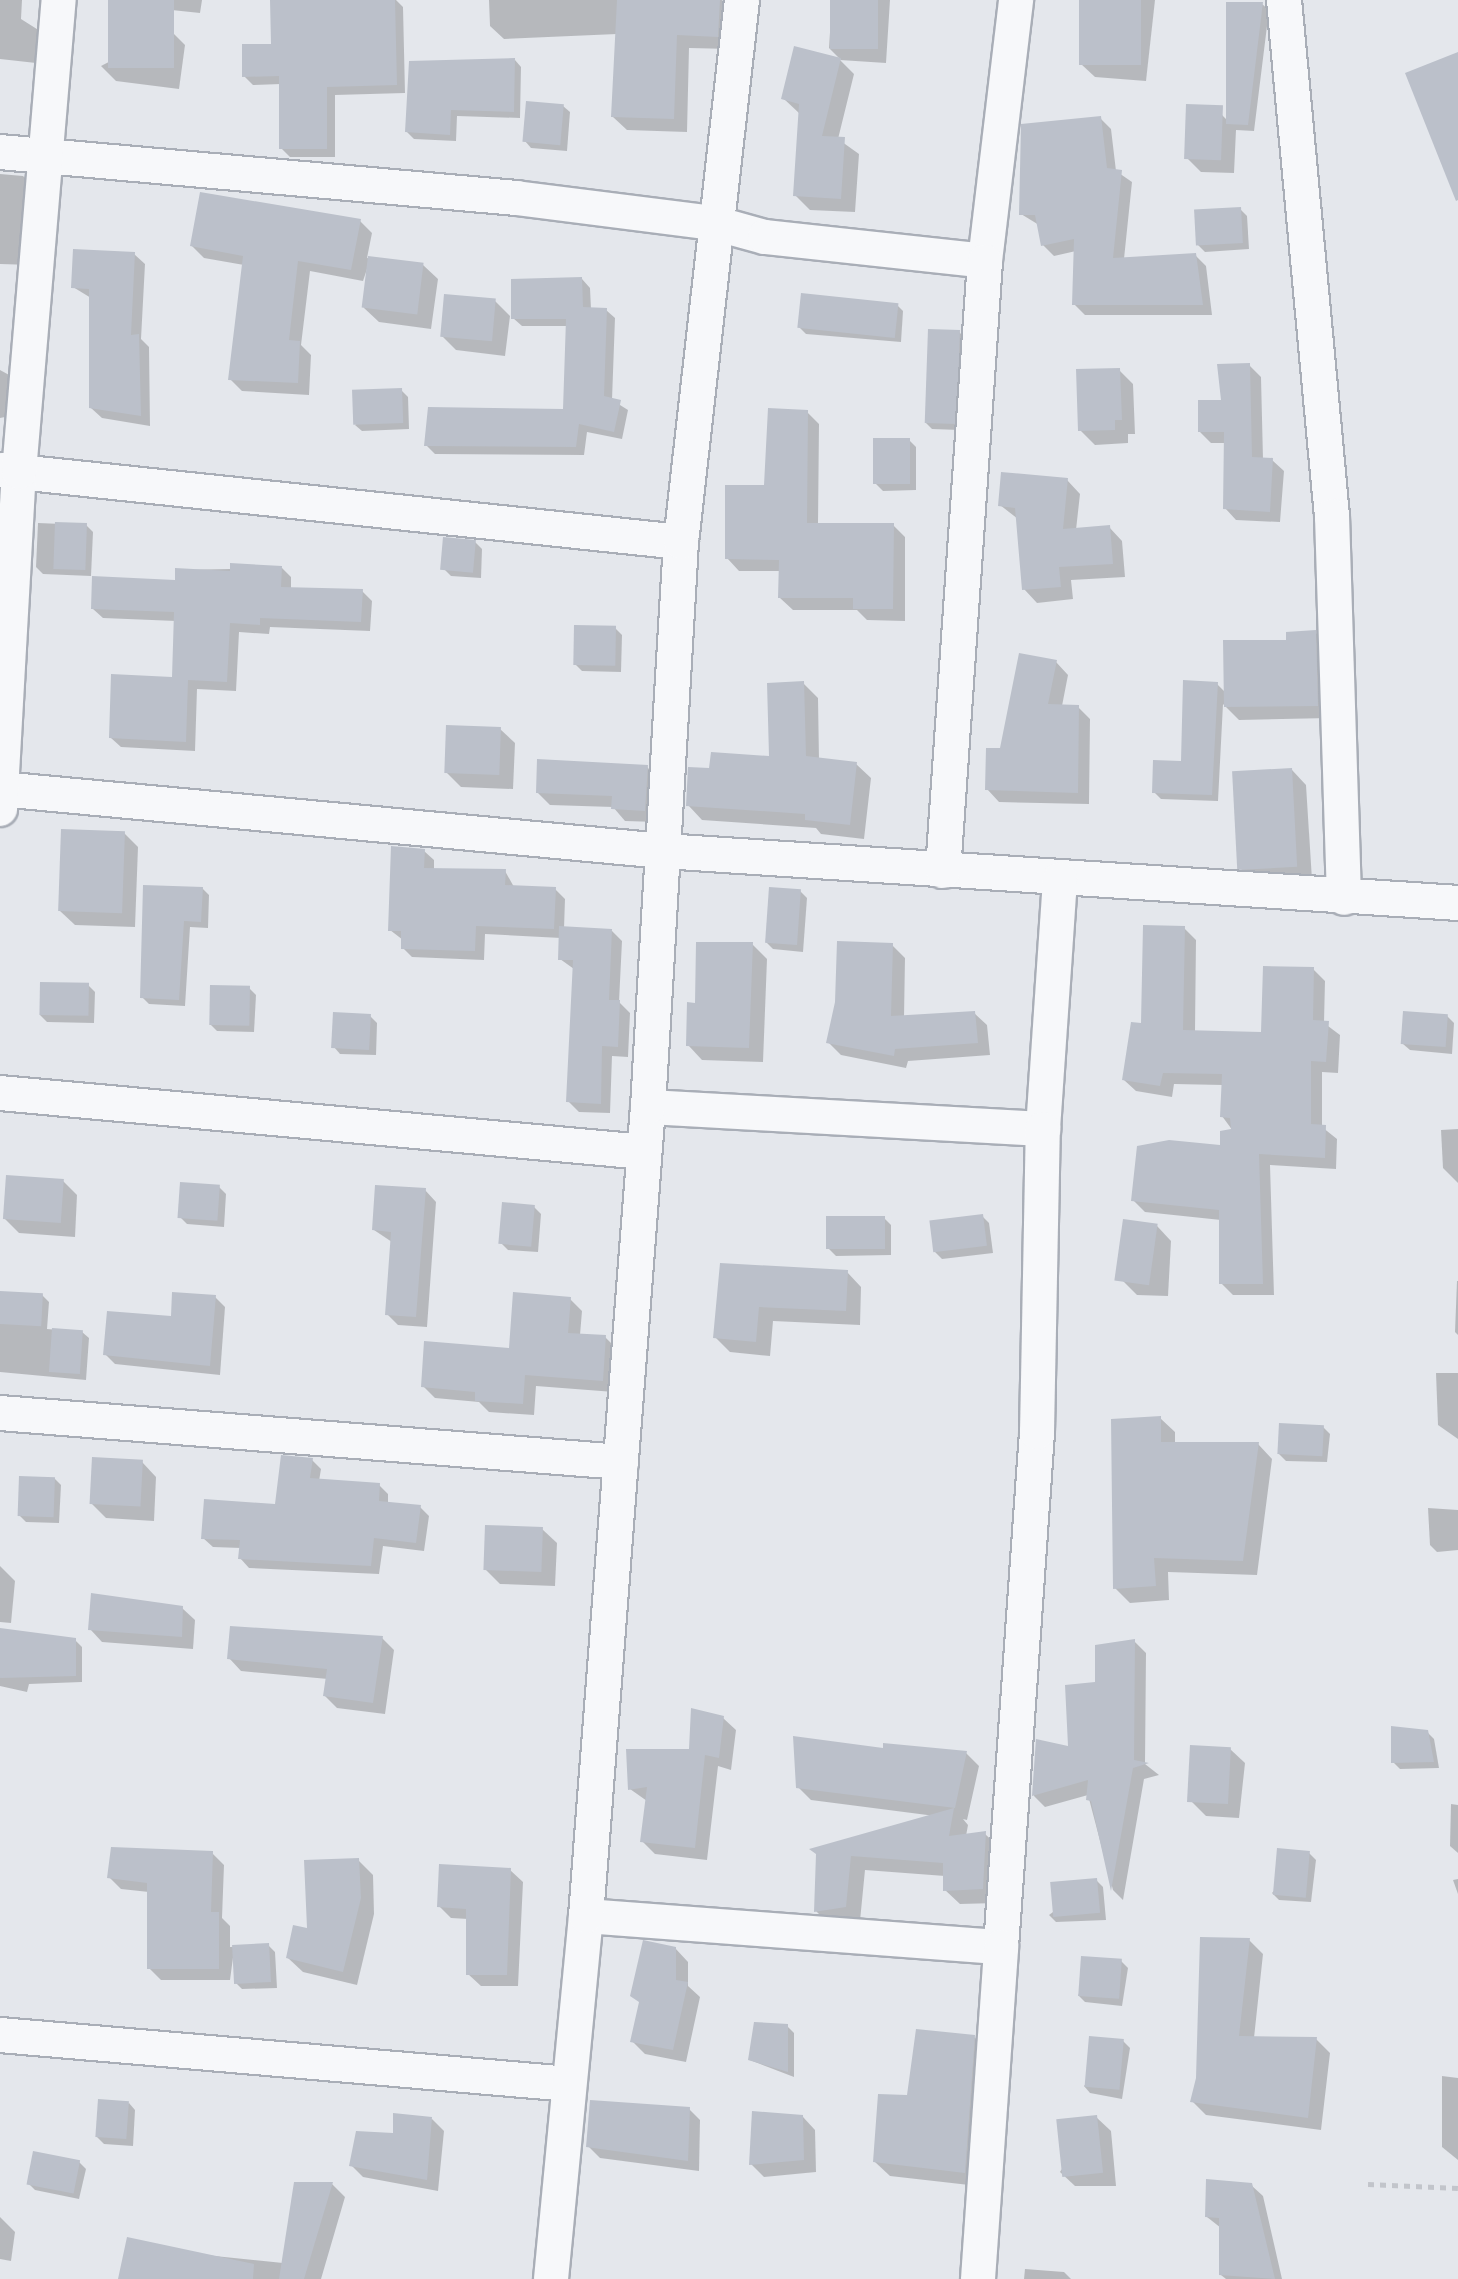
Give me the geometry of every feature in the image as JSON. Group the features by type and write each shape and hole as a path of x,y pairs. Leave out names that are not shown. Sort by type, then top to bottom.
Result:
{"street":[{"path":"59,0 9,471 1,796 663,851 1060,880 1458,903"},
{"path":"551,2279 586,1916 648,1107 681,542 714,223 742,0"},
{"path":"943,871 985,261 1016,0"},
{"path":"1284,0 1332,516 1344,898"},
{"path":"0,152 516,198 714,223 765,237 985,261"},
{"path":"9,471 681,542"},
{"path":"978,2279 1037,1432 1043,1129 1060,880"},
{"path":"0,1093 644,1152"},
{"path":"648,1107 1043,1129"},
{"path":"0,1413 621,1462"},
{"path":"586,1916 1001,1947"},
{"path":"0,2035 569,2084"}],"path":[{"path":"1368,2184 1458,2188"}],"building":[{"path":"108,0 174,0 174,68 108,68"},
{"path":"270,0 395,0 397,85 327,87 327,149 279,149 279,76 242,77 242,44 271,44"},
{"path":"617,0 720,0 718,37 677,35 674,119 611,117"},
{"path":"830,0 878,0 878,49 830,49"},
{"path":"1079,0 1141,0 1141,65 1079,65"},
{"path":"1226,2 1263,2 1248,125 1226,124"},
{"path":"794,46 841,58 822,136 845,137 841,199 793,196 799,104 781,99"},
{"path":"1458,52 1458,200 1456,201 1405,73"},
{"path":"515,58 514,112 451,110 450,135 405,132 409,61"},
{"path":"526,101 564,104 560,145 522,142"},
{"path":"1186,104 1223,105 1221,160 1184,159"},
{"path":"1101,116 1107,168 1122,170 1113,258 1196,253 1203,305 1072,305 1074,239 1041,246 1035,215 1019,215 1021,124"},
{"path":"200,192 361,219 351,270 298,261 289,340 300,341 298,383 228,380 243,256 190,246"},
{"path":"1241,207 1243,243 1196,245 1194,209"},
{"path":"73,249 135,252 131,335 139,334 141,416 89,408 89,289 71,288"},
{"path":"368,256 424,263 417,314 362,308"},
{"path":"582,277 583,307 607,308 604,396 621,400 614,432 579,424 576,447 424,446 428,407 563,409 566,319 511,319 511,279"},
{"path":"801,293 898,303 895,338 797,328"},
{"path":"444,294 496,299 492,341 440,337"},
{"path":"928,329 960,330 957,424 925,423"},
{"path":"1250,363 1252,457 1273,458 1270,512 1223,509 1224,432 1198,432 1198,400 1221,400 1217,364"},
{"path":"1120,368 1122,420 1115,420 1115,430 1078,431 1076,369"},
{"path":"402,388 403,423 353,425 352,390"},
{"path":"768,408 808,410 807,523 894,523 893,609 853,609 853,598 778,598 779,560 725,559 725,485 764,485"},
{"path":"873,438 910,438 910,484 873,484"},
{"path":"1001,472 1068,478 1063,529 1110,525 1113,564 1059,567 1061,587 1022,590 1015,508 998,506"},
{"path":"55,522 87,523 85,570 53,569"},
{"path":"443,537 476,540 473,573 440,570"},
{"path":"230,563 282,566 281,587 363,589 361,622 260,618 260,625 230,623 227,682 188,680 186,742 109,738 111,674 172,677 174,612 91,609 92,576 175,580 175,568 230,571"},
{"path":"574,625 616,626 615,666 573,665"},
{"path":"1316,630 1318,706 1224,707 1223,640 1286,640 1286,632"},
{"path":"1019,653 1057,660 1048,704 1079,705 1078,793 985,790 986,748 1000,748"},
{"path":"1183,680 1218,682 1212,795 1152,793 1153,760 1181,761"},
{"path":"804,681 806,756 857,762 850,825 805,820 805,814 686,806 688,767 709,768 711,752 769,756 767,683"},
{"path":"446,725 501,727 499,775 444,773"},
{"path":"537,759 648,765 645,811 611,809 612,796 536,793"},
{"path":"1292,768 1297,867 1237,870 1232,771"},
{"path":"61,829 125,831 122,913 58,911"},
{"path":"391,846 425,849 424,868 506,869 505,885 556,887 554,929 476,926 475,951 401,949 401,931 388,931"},
{"path":"143,885 203,887 201,922 184,921 179,1000 140,998"},
{"path":"769,887 801,889 797,945 765,943"},
{"path":"1143,925 1185,926 1183,1030 1261,1032 1263,966 1314,967 1313,1020 1329,1021 1326,1062 1311,1061 1311,1124 1326,1125 1325,1158 1259,1154 1263,1284 1219,1284 1219,1210 1131,1201 1137,1146 1169,1140 1220,1145 1220,1131 1231,1129 1230,1118 1220,1117 1222,1074 1163,1073 1160,1086 1122,1080 1131,1022 1141,1023"},
{"path":"559,926 612,929 609,1000 620,1000 618,1047 602,1046 601,1104 566,1102 573,960 558,960"},
{"path":"837,941 893,943 891,1016 975,1011 978,1043 895,1049 894,1056 826,1043 835,1002"},
{"path":"696,942 753,942 749,1048 686,1046 687,1002 695,1003"},
{"path":"40,982 89,983 88,1016 39,1015"},
{"path":"210,985 250,986 249,1026 209,1025"},
{"path":"1403,1011 1448,1014 1446,1047 1401,1044"},
{"path":"333,1012 371,1014 369,1050 331,1048"},
{"path":"6,1175 64,1179 61,1223 3,1219"},
{"path":"180,1182 220,1185 217,1221 177,1218"},
{"path":"375,1185 426,1188 416,1317 385,1315 391,1232 372,1230"},
{"path":"502,1202 535,1205 531,1247 498,1244"},
{"path":"983,1214 987,1246 933,1252 929,1221"},
{"path":"826,1216 885,1216 885,1249 826,1249"},
{"path":"1123,1219 1158,1224 1149,1285 1114,1280"},
{"path":"720,1263 848,1270 846,1311 759,1307 756,1342 713,1338"},
{"path":"0,1291 43,1293 41,1326 0,1324"},
{"path":"172,1292 216,1295 210,1366 103,1355 107,1311 171,1316"},
{"path":"513,1292 571,1297 568,1333 606,1335 603,1381 525,1375 523,1404 475,1401 475,1392 421,1387 424,1341 509,1348"},
{"path":"52,1328 83,1330 80,1374 49,1372"},
{"path":"1161,1416 1161,1442 1259,1442 1243,1561 1154,1558 1156,1586 1113,1589 1111,1419"},
{"path":"1279,1423 1324,1425 1322,1456 1277,1454"},
{"path":"281,1455 313,1458 310,1478 380,1483 379,1501 421,1505 416,1543 374,1538 371,1566 238,1559 240,1540 201,1539 204,1499 275,1504"},
{"path":"92,1457 143,1460 140,1507 90,1504"},
{"path":"19,1476 55,1477 54,1517 18,1516"},
{"path":"485,1525 543,1527 541,1572 483,1570"},
{"path":"91,1593 183,1606 182,1637 88,1630"},
{"path":"230,1626 383,1636 373,1703 323,1696 327,1669 227,1659"},
{"path":"0,1628 76,1638 76,1676 0,1678"},
{"path":"1135,1639 1134,1760 1149,1763 1133,1768 1111,1891 1091,1801 1086,1800 1088,1780 1032,1796 1036,1739 1068,1746 1065,1685 1095,1682 1095,1645"},
{"path":"691,1708 724,1716 719,1758 705,1755 695,1848 640,1842 647,1787 628,1790 626,1749 689,1749"},
{"path":"1391,1726 1428,1730 1434,1762 1391,1763"},
{"path":"793,1736 883,1748 883,1743 967,1751 955,1808 796,1788"},
{"path":"1190,1745 1231,1747 1228,1804 1187,1802"},
{"path":"954,1808 949,1836 986,1831 983,1889 943,1891 943,1863 851,1856 846,1907 814,1912 816,1854 809,1849"},
{"path":"111,1847 213,1851 211,1912 219,1912 219,1969 147,1969 147,1883 107,1878"},
{"path":"1277,1848 1310,1851 1306,1898 1273,1895"},
{"path":"359,1858 361,1898 343,1972 286,1958 293,1925 307,1928 304,1860"},
{"path":"439,1864 511,1868 507,1975 466,1975 466,1909 437,1907"},
{"path":"1097,1878 1100,1913 1053,1917 1050,1882"},
{"path":"1200,1937 1250,1938 1239,2036 1317,2037 1308,2118 1190,2102 1196,2078"},
{"path":"643,1940 676,1947 676,1980 688,1982 673,2050 630,2042 639,2002 630,1996"},
{"path":"269,1943 271,1982 234,1984 232,1945"},
{"path":"1081,1956 1122,1959 1119,1999 1078,1996"},
{"path":"754,2022 788,2024 788,2072 748,2060"},
{"path":"916,2029 975,2035 965,2173 873,2162 878,2094 907,2095"},
{"path":"1089,2036 1124,2039 1119,2090 1085,2087"},
{"path":"98,2099 129,2101 126,2139 95,2137"},
{"path":"590,2100 690,2107 688,2161 586,2147"},
{"path":"752,2111 803,2115 804,2160 749,2165"},
{"path":"393,2113 432,2117 427,2180 349,2166 356,2131 393,2133"},
{"path":"1097,2115 1103,2173 1062,2177 1056,2119"},
{"path":"33,2151 80,2160 74,2194 27,2184"},
{"path":"1206,2179 1252,2183 1275,2279 1219,2275 1219,2218 1205,2217"},
{"path":"294,2182 333,2182 304,2279 279,2279"},
{"path":"127,2237 254,2264 253,2279 118,2279"}]}
